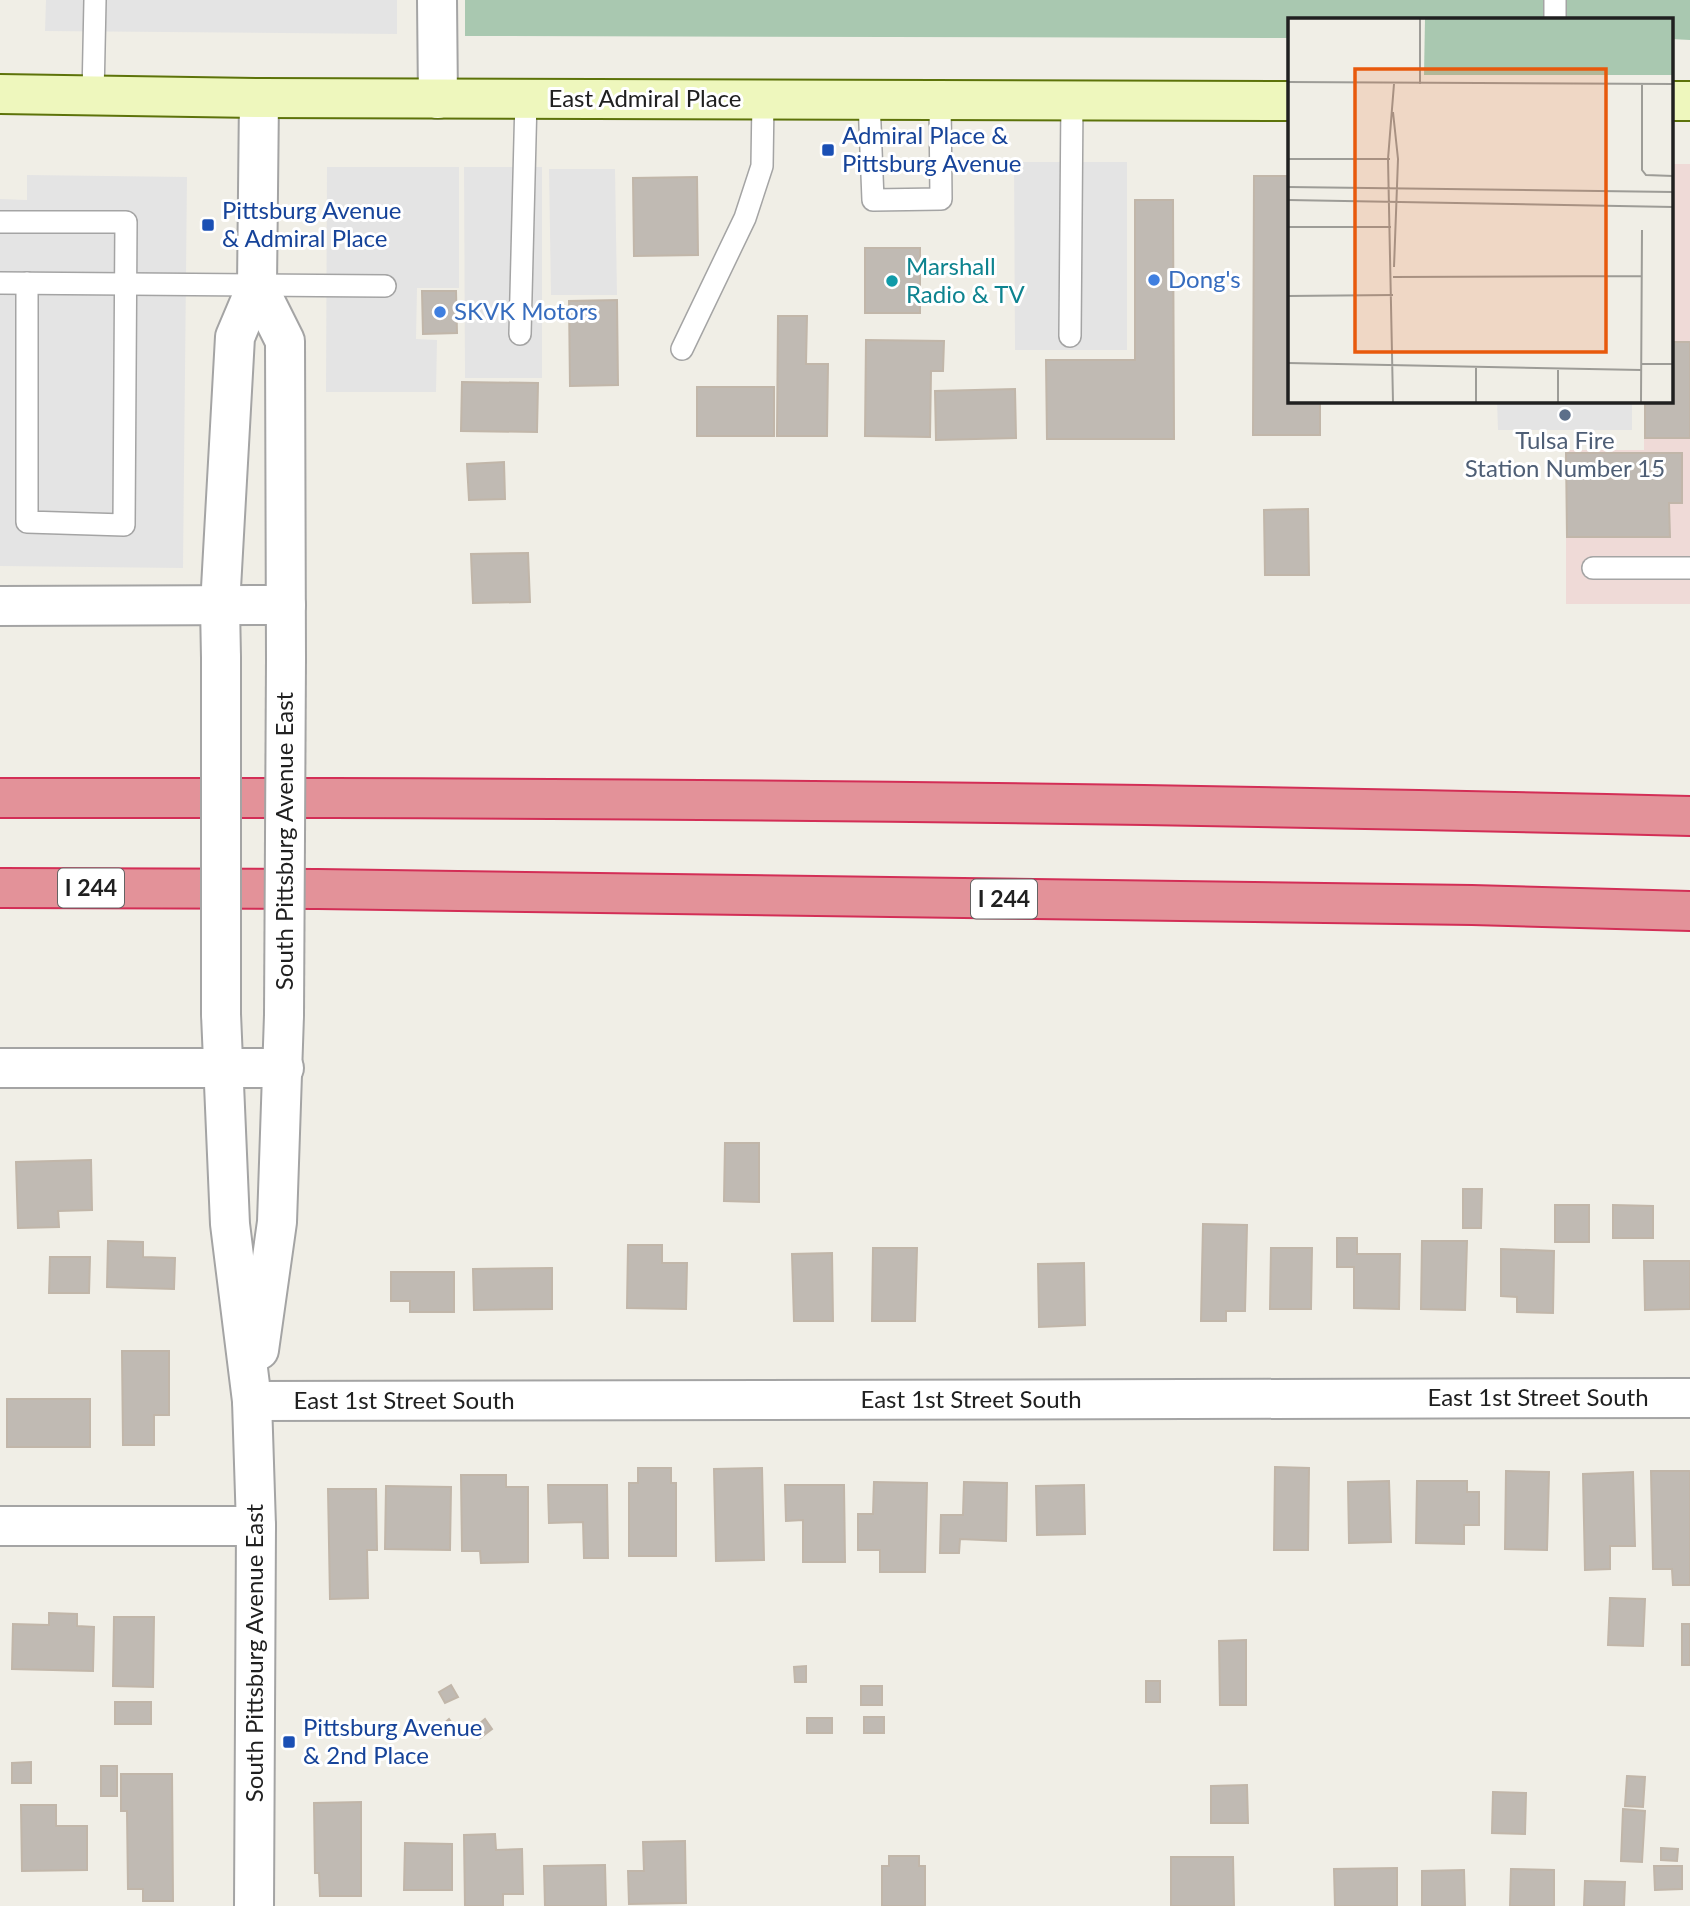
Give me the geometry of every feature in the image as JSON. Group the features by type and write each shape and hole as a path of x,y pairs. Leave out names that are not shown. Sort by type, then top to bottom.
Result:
{"highway":[{"path":"0,798 927,803 1376,808 1690,816"},
{"name":"I 244","path":"0,888 306,889 1430,904 1690,911"}],"main road":[{"name":"East Admiral Place","path":"0,94 438,99 1288,101"},
{"path":"1672,101 1690,101"}],"street":[{"path":"437,0 438,99"},
{"name":"South Pittsburg Avenue East","path":"254,1906 256,1526 253,1401 230,1224 222,1067 220,606 235,337 257,285 260,98"},
{"name":"South Pittsburg Avenue East","path":"253,1401 277,1222 284,1068 286,659 285,341 257,285"},
{"path":"0,607 286,606"},
{"path":"0,1068 284,1068"},
{"name":"East 1st Street South","path":"253,1401 1690,1398"},
{"path":"0,1526 256,1526"}],"lane":[{"path":"93,96 96,0"},
{"path":"1555,0 1555,18"},
{"path":"520,334 526,99"},
{"path":"682,349 745,218 758,179 763,158 763,100"},
{"path":"869,100 873,200 941,199 940,100"},
{"path":"1070,335 1072,100"},
{"path":"0,222 126,222 124,525 27,522 27,283"},
{"path":"0,283 385,286"},
{"path":"1593,568 1690,568"}],"shaded area":[{"path":"46,0 397,0 397,34 45,31"},
{"path":"1014,162 1127,162 1127,350 1015,350"},
{"path":"1672,164 1690,164 1690,604 1566,604 1566,450 1644,450 1644,402 1672,402"},
{"path":"327,167 459,167 459,288 417,288 416,339 437,340 436,392 326,392"},
{"path":"464,167 542,167 542,378 465,378"},
{"path":"549,169 615,169 617,295 551,295"},
{"path":"27,175 187,177 183,568 0,566 0,199 27,200"},
{"name":"Tulsa Fire Station Number 15","path":"1497,402 1632,402 1632,430 1498,430"}],"green space":[{"path":"465,0 1690,0 1690,40 1672,39 1672,18 1288,18 1288,38 465,36"}],"building":[{"path":"1254,176 1288,176 1288,402 1320,402 1320,435 1253,435"},
{"path":"697,177 698,255 634,256 633,178"},
{"name":"Dong's","path":"1135,200 1173,200 1174,439 1047,439 1046,360 1135,360"},
{"name":"Marshall Radio & TV","path":"865,248 920,248 920,313 865,313"},
{"name":"SKVK Motors","path":"422,291 456,291 457,333 423,334"},
{"path":"617,300 618,385 570,386 569,301"},
{"path":"778,316 807,316 806,364 828,364 827,436 777,436"},
{"path":"866,340 944,341 943,371 931,371 930,437 865,436"},
{"path":"1672,342 1690,342 1690,438 1645,438 1645,402 1672,402"},
{"path":"462,382 538,383 537,432 461,431"},
{"path":"697,387 774,387 774,436 697,436"},
{"path":"1015,389 1016,438 936,440 935,391"},
{"path":"1566,453 1682,453 1682,503 1669,503 1670,537 1567,537"},
{"path":"504,462 505,499 469,500 467,464"},
{"path":"1308,509 1309,575 1265,575 1264,510"},
{"path":"528,553 530,602 473,603 471,554"},
{"path":"725,1143 759,1143 759,1202 724,1201"},
{"path":"91,1160 92,1210 58,1211 59,1227 18,1228 16,1162"},
{"path":"1463,1189 1482,1189 1481,1228 1463,1228"},
{"path":"1555,1205 1589,1205 1589,1242 1555,1242"},
{"path":"1613,1205 1653,1206 1653,1238 1613,1238"},
{"path":"1203,1224 1247,1225 1245,1311 1226,1311 1226,1321 1201,1321"},
{"path":"1337,1238 1357,1238 1357,1254 1400,1254 1399,1309 1354,1308 1354,1267 1337,1267"},
{"path":"108,1241 143,1242 143,1257 175,1258 174,1289 107,1287"},
{"path":"1422,1241 1467,1241 1465,1310 1421,1309"},
{"path":"628,1245 662,1245 662,1263 687,1263 686,1309 627,1308"},
{"path":"873,1248 917,1248 915,1321 872,1321"},
{"path":"1271,1248 1312,1248 1311,1309 1270,1309"},
{"path":"1501,1249 1554,1251 1553,1313 1517,1312 1517,1297 1501,1296"},
{"path":"832,1253 833,1321 794,1321 792,1254"},
{"path":"50,1257 90,1257 89,1293 49,1293"},
{"path":"1644,1261 1690,1261 1690,1309 1645,1310"},
{"path":"1084,1263 1085,1325 1039,1327 1038,1264"},
{"path":"552,1268 552,1309 474,1310 473,1269"},
{"path":"391,1272 454,1272 454,1312 410,1312 410,1301 391,1301"},
{"path":"122,1351 169,1351 169,1415 154,1415 154,1445 123,1445"},
{"path":"7,1399 90,1399 90,1447 7,1447"},
{"path":"1275,1467 1309,1468 1308,1550 1274,1550"},
{"path":"638,1468 671,1468 671,1483 676,1483 676,1556 629,1556 629,1483 638,1483"},
{"path":"762,1468 764,1560 716,1561 714,1469"},
{"path":"1506,1471 1549,1472 1547,1550 1505,1549"},
{"path":"1651,1471 1690,1471 1690,1585 1673,1585 1672,1569 1653,1569"},
{"path":"1633,1472 1635,1546 1610,1546 1610,1569 1585,1570 1583,1474"},
{"path":"461,1475 506,1475 506,1487 528,1487 528,1562 481,1563 480,1551 462,1551"},
{"path":"1389,1481 1391,1542 1349,1543 1348,1482"},
{"path":"1417,1481 1467,1481 1467,1492 1479,1492 1479,1525 1464,1525 1464,1544 1416,1543"},
{"path":"874,1482 927,1483 925,1572 880,1572 880,1550 858,1550 858,1514 873,1514"},
{"path":"964,1482 1007,1483 1006,1541 960,1539 959,1553 940,1553 941,1515 963,1515"},
{"path":"548,1485 607,1485 608,1558 584,1558 583,1522 549,1523"},
{"path":"785,1485 844,1485 845,1562 803,1562 803,1520 786,1521"},
{"path":"1084,1485 1085,1534 1037,1535 1036,1486"},
{"path":"386,1486 451,1487 450,1550 385,1549"},
{"path":"328,1489 376,1489 377,1550 367,1550 368,1598 330,1599"},
{"path":"1610,1598 1645,1599 1643,1646 1608,1645"},
{"path":"49,1613 77,1614 77,1626 94,1627 93,1671 12,1669 13,1624 49,1625"},
{"path":"114,1617 154,1617 153,1687 113,1686"},
{"path":"1682,1624 1690,1624 1690,1665 1682,1665"},
{"path":"1246,1640 1246,1705 1220,1705 1219,1641"},
{"path":"806,1666 806,1682 795,1682 794,1667"},
{"path":"1146,1681 1160,1681 1160,1702 1146,1702"},
{"path":"451,1685 458,1697 445,1703 439,1692"},
{"path":"861,1686 882,1686 882,1705 861,1705"},
{"path":"115,1702 151,1702 151,1724 115,1724"},
{"path":"864,1717 884,1717 884,1733 864,1733"},
{"path":"807,1718 832,1718 832,1733 807,1733"},
{"path":"449,1719 457,1730 449,1736 441,1726"},
{"path":"485,1719 492,1729 480,1738 473,1729"},
{"path":"31,1762 31,1783 12,1783 12,1763"},
{"path":"101,1766 117,1766 117,1796 101,1796"},
{"path":"121,1774 172,1774 173,1901 143,1901 143,1889 128,1889 127,1811 121,1811"},
{"path":"1627,1776 1645,1777 1643,1807 1625,1806"},
{"path":"1247,1785 1248,1823 1211,1823 1211,1786"},
{"path":"1493,1792 1526,1793 1525,1834 1492,1833"},
{"path":"361,1802 361,1896 320,1896 319,1873 315,1873 314,1803"},
{"path":"21,1805 56,1805 56,1826 87,1826 87,1870 22,1871"},
{"path":"1623,1809 1645,1811 1642,1862 1621,1861"},
{"path":"495,1834 496,1850 522,1849 523,1894 503,1894 503,1906 465,1906 464,1835"},
{"path":"685,1841 686,1903 629,1904 628,1871 644,1871 643,1842"},
{"path":"405,1843 452,1844 452,1890 404,1890"},
{"path":"1661,1848 1678,1849 1677,1861 1661,1860"},
{"path":"889,1856 919,1856 919,1866 925,1866 925,1906 882,1906 882,1866 889,1866"},
{"path":"1171,1857 1233,1857 1234,1906 1171,1906"},
{"path":"605,1865 606,1906 545,1906 544,1866"},
{"path":"1654,1866 1682,1866 1682,1889 1655,1890"},
{"path":"1397,1868 1397,1906 1335,1906 1334,1869"},
{"path":"1511,1869 1554,1870 1554,1906 1510,1906"},
{"path":"1464,1870 1465,1906 1422,1906 1422,1871"},
{"path":"1585,1881 1625,1882 1624,1906 1584,1906"}],"place":[{"name":"Admiral Place & Pittsburg Avenue","path":"828,150"},
{"name":"Pittsburg Avenue & Admiral Place","path":"208,225"},
{"name":"Dong's","path":"1154,280"},
{"name":"Marshall Radio & TV","path":"892,281"},
{"name":"SKVK Motors","path":"440,312"},
{"name":"Tulsa Fire Station Number 15","path":"1565,415"},
{"name":"Pittsburg Avenue & 2nd Place","path":"289,1742"}]}
